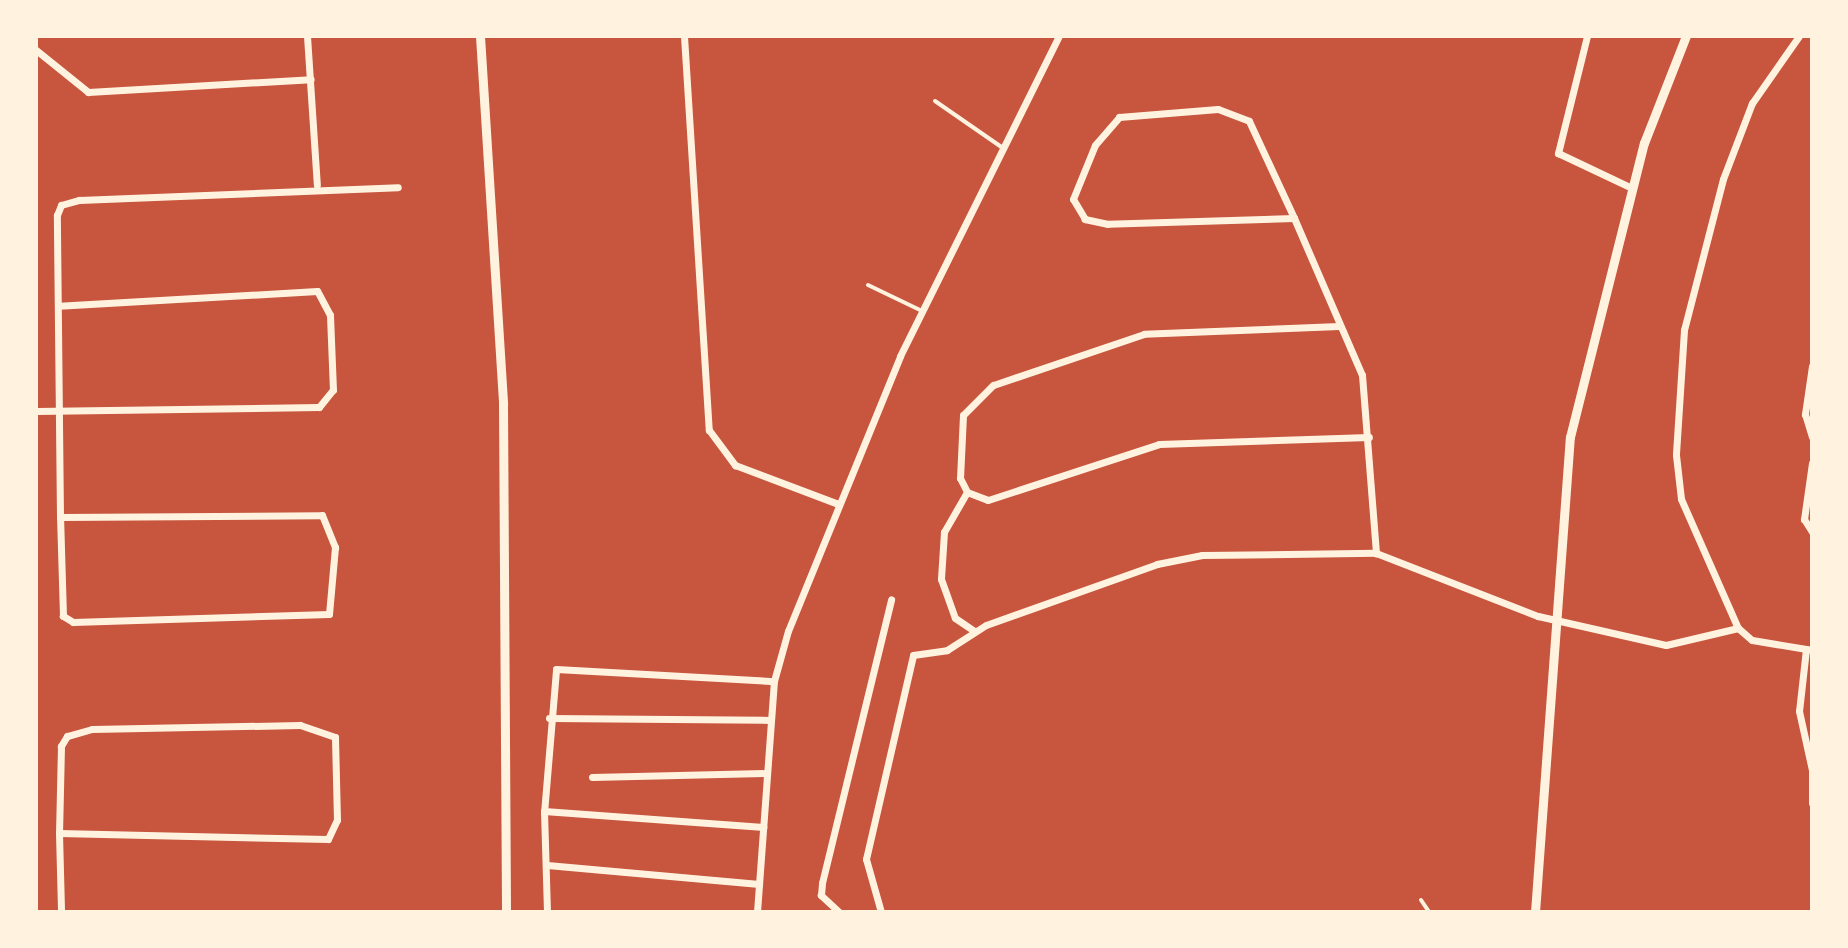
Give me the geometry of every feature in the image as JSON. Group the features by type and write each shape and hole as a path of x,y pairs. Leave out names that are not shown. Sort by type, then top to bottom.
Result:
{"street":[{"path":"307,36 317,185"},
{"path":"480,36 503,404 506,912"},
{"path":"684,36 709,430 735,465 838,504"},
{"path":"757,912 774,681 838,504 922,311 1059,36"},
{"path":"1587,36 1558,153 1632,188"},
{"path":"1535,912 1553,620 1570,437 1632,188 1686,36"},
{"path":"1799,36 1737,136 1680,359 1680,495 1738,628 1752,640 1809,649 1799,711 1812,770 1812,803"},
{"path":"36,50 76,87 97,93 311,79"},
{"path":"1294,218 1108,224 1085,219 1073,199 1080,173 1115,119 1230,110 1249,121 1294,218 1366,387 1376,553"},
{"path":"60,517 317,514 331,525 335,547 336,599 325,616 73,622 63,616 60,517 57,215 67,203 317,185 398,187"},
{"path":"36,411 319,407 332,396 330,315 317,291 59,306"},
{"path":"967,492 959,471 963,415 993,385 1144,334 1339,326"},
{"path":"1812,366 1805,414 1812,437"},
{"path":"967,492 995,499 1159,444 1369,437"},
{"path":"1812,463 1804,519 1812,532"},
{"path":"967,492 944,532 941,579 955,618 974,631"},
{"path":"881,912 866,859 911,658 955,646 974,631 1183,558 1376,553 1553,620 1676,646 1738,628"},
{"path":"839,912 821,895 822,883 891,599"},
{"path":"547,912 544,811 549,718 553,677 561,666 774,681"},
{"path":"549,718 770,720"},
{"path":"59,833 319,840 332,836 337,820 338,748 326,728 81,730 67,736 61,753 59,833 61,912"},
{"path":"592,777 767,773"},
{"path":"544,811 763,827"},
{"path":"547,865 759,884"}],"lane":[{"path":"935,101 1003,148"},
{"path":"868,285 922,311"},
{"path":"1421,900 1429,912"}]}
